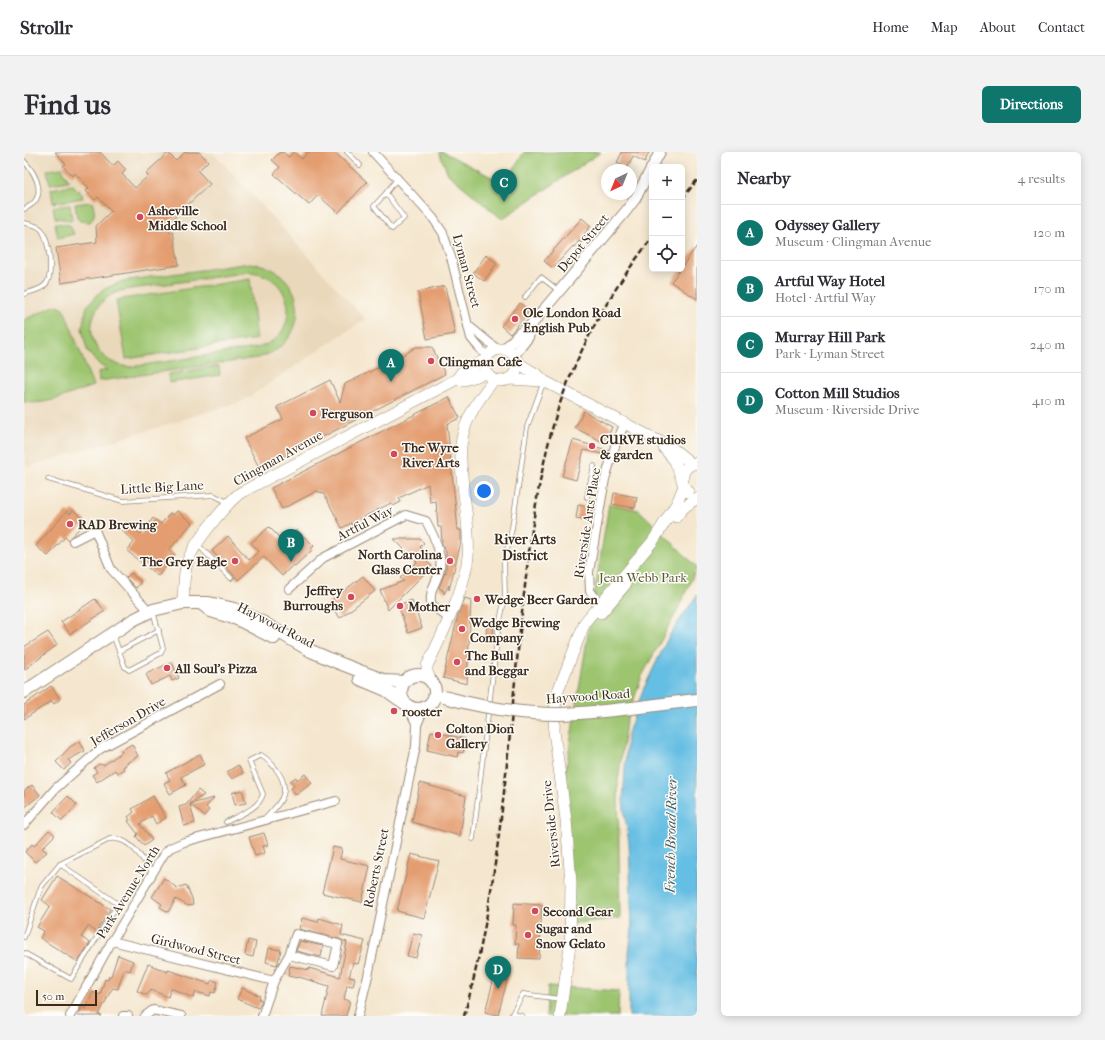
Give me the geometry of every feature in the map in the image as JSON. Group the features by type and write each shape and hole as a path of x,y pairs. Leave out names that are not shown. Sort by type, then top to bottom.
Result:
{"main road":[{"name":"Clingman Avenue","path":"183,603 186,567 197,544 230,503 248,488 457,379 462,372 486,358 508,353"},
{"path":"508,353 516,371 508,379"},
{"name":"Lyman Street","path":"508,353 521,365 540,375 544,381"},
{"path":"430,679 417,675 407,678 401,692 405,704 415,709 424,708 440,696 430,679 427,672 427,666 460,588 468,557 468,531 461,446 467,421 485,391 490,376 486,358"},
{"name":"Clingman Avenue","path":"457,379 464,380 490,376"},
{"name":"Lyman Street","path":"490,376 508,379 544,381 659,441 694,464"},
{"name":"Lyman Street","path":"659,441 675,461 683,484"},
{"name":"Riverside Drive","path":"560,1016 570,945 571,875 554,721 558,691 582,634 585,622 653,541 678,503 683,484 684,471 694,464"},
{"path":"683,484 690,494 697,497"},
{"name":"Riverside Drive","path":"582,634 591,626 642,564 683,508 697,497"},
{"path":"24,692 132,620 151,611 183,603"},
{"name":"Haywood Road","path":"183,603 209,603 234,609 262,622 310,653 383,689 405,704"},
{"name":"Haywood Road","path":"310,653 386,680 404,682"},
{"path":"417,675 427,666"},
{"name":"Haywood Road","path":"440,696 478,707 556,714 697,700"}],"street":[{"name":"Lyman Street","path":"373,152 433,218 443,233 471,338 486,358"},
{"name":"Depot Street","path":"508,353 528,337 531,325 635,199 660,152"},
{"name":"Lyman Street","path":"469,326 508,353"},
{"name":"Riverside Arts Place","path":"600,603 590,591 588,577 610,459 625,423"},
{"name":"Artful Way","path":"288,589 323,558 406,515 426,521 436,540 440,568 429,594 431,604 448,618"},
{"path":"73,541 95,530 111,569 151,611"},
{"name":"Jefferson Drive","path":"24,825 55,789 100,750 220,684"},
{"path":"405,704 417,724"},
{"name":"Roberts Street","path":"358,1016 368,976 416,746 417,724 424,708"},
{"name":"Park Avenue North","path":"70,1016 112,941 164,854 174,846 336,801"},
{"path":"262,1016 274,981 289,955 296,934 338,944 333,966 289,955"},
{"name":"Girdwood Street","path":"112,941 274,981"},
{"path":"145,1016 153,1010 181,1016"},
{"path":"123,1016 128,1016"}],"lane":[{"path":"346,152 360,165"},
{"path":"24,161 31,169 38,184 38,196 32,206 24,209"},
{"path":"386,193 404,218 392,229 374,206 397,178"},
{"path":"24,223 36,226 42,230 47,241 50,264 49,277 44,286 24,294"},
{"path":"525,297 541,277 559,291"},
{"path":"472,839 498,631 505,596 504,563 512,528 525,437 535,401 544,381"},
{"path":"587,497 594,466"},
{"name":"Little Big Lane","path":"48,479 123,501 213,495 230,503"},
{"path":"590,483 604,486"},
{"path":"197,544 231,578"},
{"path":"112,634 125,667 129,670 161,653 163,648 159,630 151,611"},
{"path":"119,651 159,630"},
{"path":"226,822 249,810 262,798 263,794 249,761 262,755 270,761 278,771 284,788 283,796 263,822"},
{"path":"24,937 41,887 60,864 110,839 117,838 130,845 153,873"},
{"path":"24,953 71,979 118,904 60,864"},
{"path":"522,1016 512,1014 523,994 563,1000"}],"shaded area":[{"path":"24,152 213,152 365,319 243,401 28,467 24,459"}],"green space":[{"path":"439,152 443,152 505,184 524,152 601,152 502,219 448,174"},
{"path":"62,168 69,181 50,184 47,170"},
{"path":"73,185 82,194 83,198 53,203 51,189"},
{"path":"92,202 94,212 92,219 90,222 80,221 77,218 75,204"},
{"path":"70,205 71,220 55,218 53,207"},
{"path":"55,223 70,225 74,234 58,238"},
{"path":"250,263 270,268 284,278 293,292 297,307 296,323 289,338 276,350 257,358 99,381 98,372 107,370 96,362 87,350 82,328 87,306 102,290 123,281","holes":["250,272 266,276 277,284 285,295 288,308 287,321 281,332 271,342 256,348 130,367 114,363 102,355 95,344 92,331 93,318 99,306 109,296 124,290"]},
{"path":"250,279 257,339 126,359 116,300"},
{"path":"56,305 64,309 93,386 50,401 33,403 24,402 24,320"},
{"path":"219,366 220,375 169,383 168,374"},
{"name":"Jean Webb Park","path":"609,504 639,510 697,567 678,609 642,676 626,722 618,782 620,918 570,924 564,781"},
{"path":"548,986 619,991 618,1016 546,1016"}],"water":[{"name":"French Broad River","path":"697,595 697,1016 629,1016 629,953 632,929 629,843 623,802 627,736 643,690 669,636"}],"building":[{"name":"Asheville Middle School","path":"55,152 100,152 113,166 118,161 126,170 122,174 135,188 148,176 146,173 168,153 176,161 185,152 199,152 208,161 198,171 210,184 168,223 169,232 173,232 179,265 61,283 56,248 97,242 96,226 111,211 98,197 95,200 86,191 89,188 75,173 72,176 63,166 66,164"},
{"path":"280,152 283,152 289,157 294,152 302,159 308,152 334,152 367,182 338,213 318,195 309,205 274,174 280,167 272,160"},
{"path":"622,152 649,152 645,162 633,156 629,164 617,163"},
{"path":"582,218 591,226 583,235 586,238 581,243 579,241 574,247 573,246 553,268 544,261"},
{"path":"697,246 697,299 671,282 678,272 685,272 685,263"},
{"path":"486,255 497,263 484,281 473,273"},
{"path":"445,286 455,334 427,339 418,292"},
{"name":"Ole London Road English Pub","path":"520,303 530,311 510,334 501,326"},
{"path":"416,347 432,347 445,374 260,469 244,438 283,419 277,407 330,380 340,402 345,384 398,358"},
{"name":"The Wyre River Arts","path":"449,397 460,418 447,424 458,530 461,530 461,542 449,590 449,585 444,594 444,591 439,588 445,572 446,573 446,552 442,544 441,527 438,527 436,501 430,502 428,484 399,498 401,502 393,506 391,503 359,519 361,523 353,527 351,523 342,528 324,494 317,491 282,509 271,488"},
{"path":"584,411 612,427 605,443 575,428"},
{"path":"573,440 607,450 606,455 584,450 576,480 562,476"},
{"path":"614,493 637,497 635,508 612,504"},
{"path":"578,505 594,508 591,521 576,518"},
{"path":"73,510 86,521 68,540 65,537 48,556 36,546 67,511 70,514"},
{"path":"177,511 192,523 169,550 175,555 158,576 127,551 134,542 120,529 127,522 141,534 153,518 161,524 170,513 173,515"},
{"path":"269,527 284,542 297,530 314,546 311,549 312,550 295,566 293,565 282,576 264,557 238,580 212,551 228,536 249,560 259,551 251,543"},
{"path":"394,539 420,539 424,543 420,547 431,558 427,562 432,566 388,610 380,590 404,581 400,578 417,562"},
{"path":"131,573 141,582 136,588 126,578"},
{"name":"Jeffrey Burroughs","path":"363,576 375,591 340,618 328,603"},
{"path":"465,598 471,600 467,684 443,678 458,615"},
{"path":"95,599 105,611 70,634 61,622"},
{"path":"412,600 422,628 408,633 398,605"},
{"path":"487,621 494,622 493,639 486,638"},
{"path":"48,632 57,645 24,670 24,647"},
{"name":"All Soul's Pizza","path":"172,662 179,678 172,681 170,676 151,685 146,674"},
{"path":"51,686 60,699 54,704 52,701 24,719 24,705"},
{"path":"431,731 466,739 463,753 458,752 457,757 427,750"},
{"path":"80,741 85,751 68,760 71,763 64,770 56,762 70,747"},
{"path":"132,744 138,756 125,764 126,765 123,767 124,769 117,773 115,770 97,782 92,775 97,772 94,768 99,764 104,765 122,752 121,750"},
{"path":"200,754 205,764 181,777 186,785 170,794 164,783 170,780 166,773"},
{"path":"238,765 243,773 232,779 227,772"},
{"path":"305,774 312,783 296,795 291,788 294,786 290,781 296,777 297,780"},
{"path":"420,783 466,796 460,836 412,822"},
{"path":"32,785 40,795 24,808 24,791"},
{"path":"198,790 204,795 190,804 195,823 184,826 179,807 186,805"},
{"path":"242,790 246,803 235,805 232,793"},
{"path":"68,796 77,805 62,821 53,812"},
{"path":"153,796 166,818 156,824 152,816 140,824 152,840 144,846 136,836 138,834 128,821 130,820 128,817 134,812 132,809"},
{"path":"214,798 206,807 209,810 204,816 190,804"},
{"path":"49,830 55,835 42,848 47,852 35,862 25,852 32,844 34,846"},
{"path":"264,833 268,845 263,846 265,853 255,856 249,837"},
{"path":"333,847 342,849 340,859 370,866 362,902 322,893"},
{"path":"411,854 439,861 424,918 397,911"},
{"path":"57,876 110,909 96,932 88,926 81,937 90,943 78,962 40,938 44,931 37,927 50,906 42,900"},
{"path":"164,878 177,888 186,885 192,898 193,905 188,906 176,899 168,912 160,907 162,904 152,897"},
{"name":"Sugar and Snow Gelato","path":"514,903 542,905 539,959 518,958 519,944 515,944 516,925 513,925"},
{"path":"302,918 318,922 319,918 343,925 341,935 365,941 358,964 353,963 349,977 355,978 353,986 347,985 344,999 350,1001 346,1016 322,1016 329,986 299,977 288,976 290,966 309,970 309,968 340,977 347,942 299,929"},
{"path":"413,933 422,935 416,958 407,956"},
{"path":"248,940 256,942 253,957 245,955"},
{"path":"300,941 323,946 321,957 296,951"},
{"path":"269,948 281,950 277,965 266,962"},
{"path":"118,955 133,961 130,971 124,969 118,989 113,988 110,992 99,1015 102,1016 78,1016 82,1007 86,1009 93,992 100,995 105,979 108,980 109,976 111,976"},
{"path":"498,962 511,966 498,1015 485,1012 495,974 491,973 493,963 497,965"},
{"path":"148,964 168,972 168,970 210,984 212,980 218,982 215,993 211,992 210,996 196,992 193,998 171,988 168,997 151,990 147,995 137,991"},
{"path":"242,988 260,996 259,999 262,1000 258,1008 237,999"}],"railway":[{"path":"685,195 697,180"},
{"path":"464,1016 476,968 494,870 501,820 530,542 538,490 550,438 565,389 585,343 609,299 649,242"}],"place":[{"name":"Murray Hill Park","path":"504,202"},
{"name":"Asheville Middle School","path":"140,217"},
{"name":"Ole London Road English Pub","path":"515,319"},
{"name":"Clingman Cafe","path":"431,361"},
{"name":"Odyssey Gallery","path":"391,382"},
{"name":"Ferguson","path":"313,413"},
{"name":"CURVE studios & garden","path":"592,446"},
{"name":"The Wyre River Arts","path":"394,454"},
{"name":"RAD Brewing","path":"70,524"},
{"name":"The Grey Eagle","path":"235,561"},
{"name":"North Carolina Glass Center","path":"450,561"},
{"name":"Artful Way Hotel","path":"291,562"},
{"name":"Jeffrey Burroughs","path":"351,597"},
{"name":"Wedge Beer Garden","path":"477,599"},
{"name":"Mother","path":"400,606"},
{"name":"Wedge Brewing Company","path":"462,629"},
{"name":"The Bull and Beggar","path":"457,662"},
{"name":"All Soul's Pizza","path":"167,668"},
{"name":"rooster","path":"394,711"},
{"name":"Colton Dion Gallery","path":"438,735"},
{"name":"Second Gear","path":"535,911"},
{"name":"Sugar and Snow Gelato","path":"528,935"},
{"name":"Cotton Mill Studios","path":"498,989"}],"district":[{"name":"River Arts District","path":"525,548"}]}
